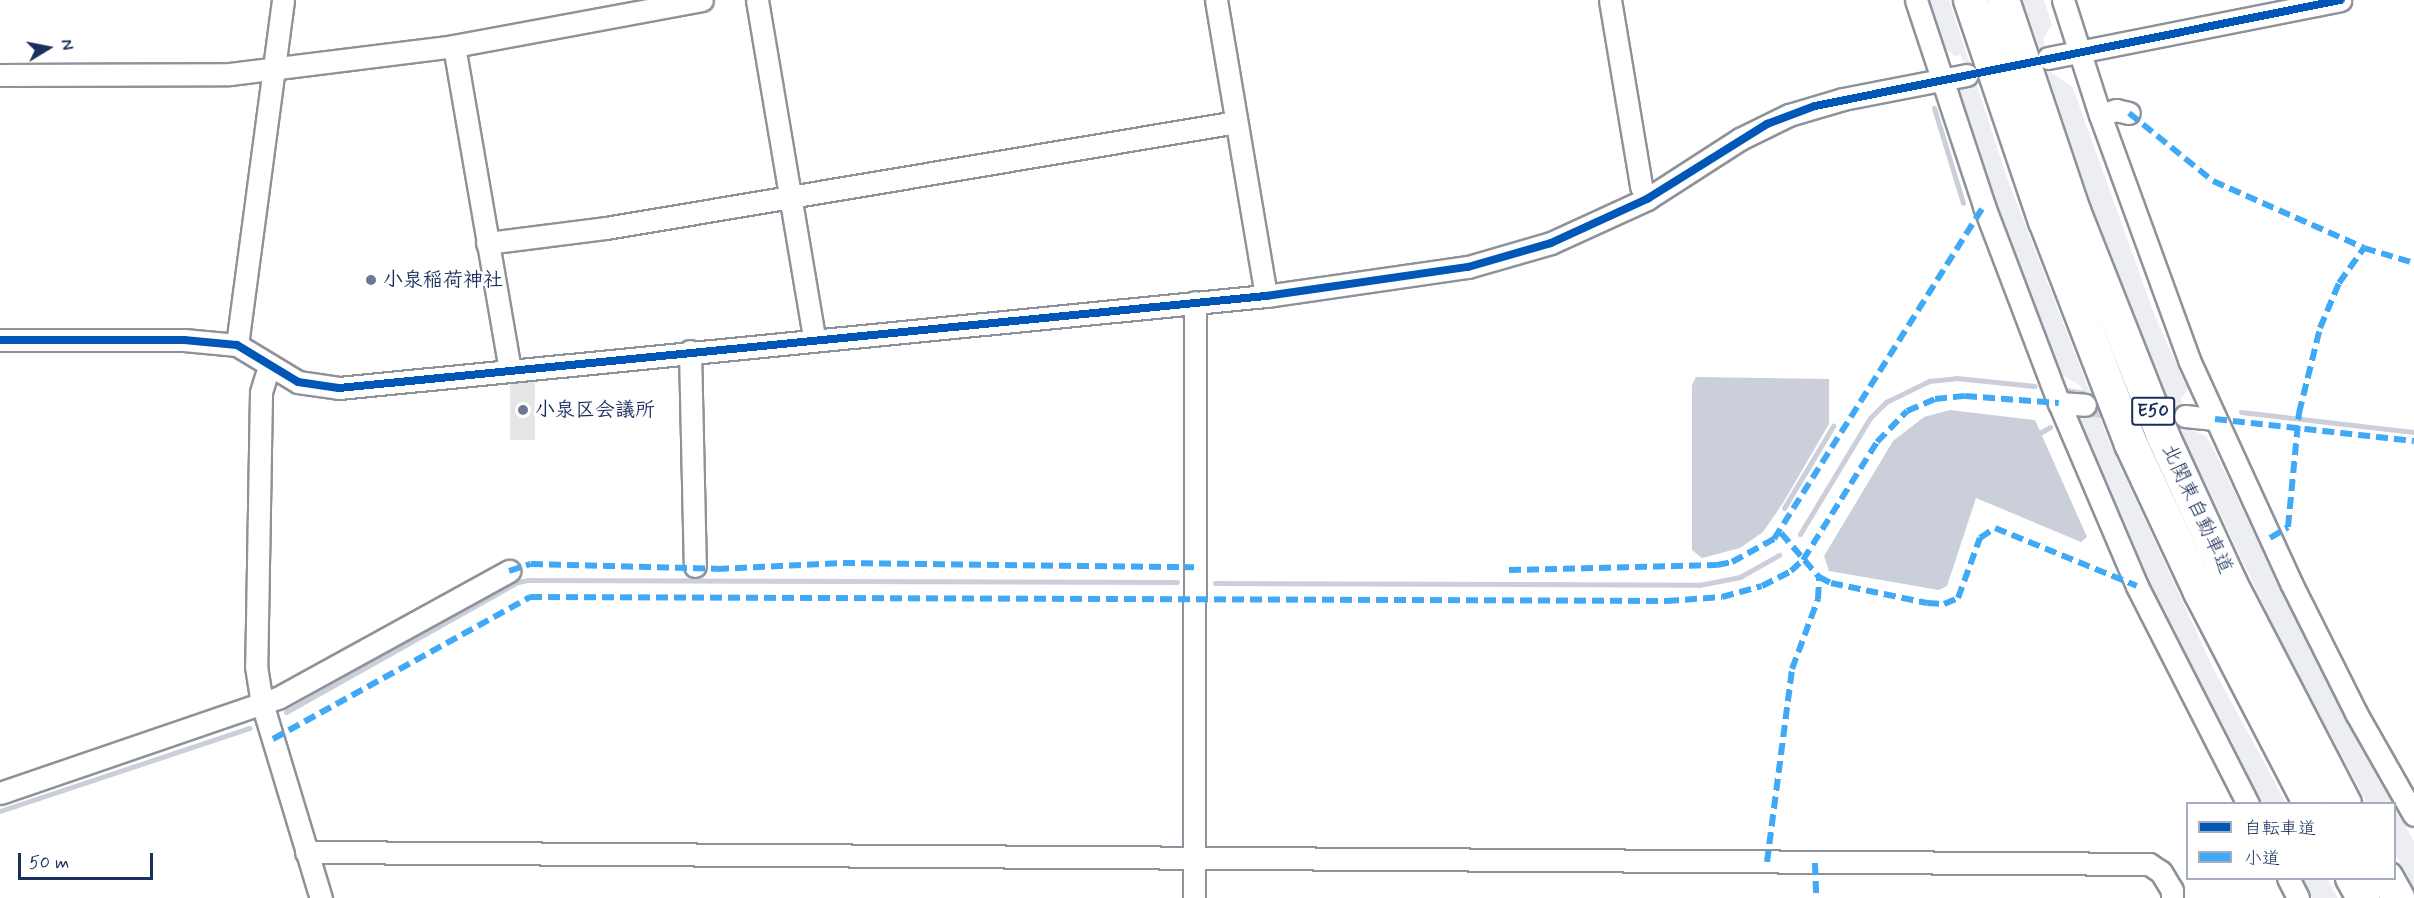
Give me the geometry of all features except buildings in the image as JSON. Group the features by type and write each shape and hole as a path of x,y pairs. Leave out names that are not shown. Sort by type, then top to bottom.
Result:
{"highway":[{"name":"北関東自動車道","path":"1970,0 2045,221 2131,444 2200,592 2309,802"},
{"name":"北関東自動車道","path":"2003,0 2074,212 2159,426 2230,582 2344,802"},
{"path":"2353,880 2363,898"},
{"path":"2388,880 2398,898"}],"street":[{"path":"237,345 283,0"},
{"path":"0,75 230,74 454,46 702,0"},
{"path":"757,0 814,338"},
{"path":"1216,0 1266,296"},
{"path":"1610,0 1641,186 1647,199"},
{"path":"1916,0 1940,80 2059,403 2137,586 2247,802"},
{"path":"2063,0 2100,115 2189,360 2351,702 2414,815"},
{"path":"2048,58 2081,54 2340,0"},
{"path":"454,46 510,369"},
{"path":"0,340 184,340 237,345 298,382 339,388 814,338 1266,296 1468,267 1551,243 1647,199 1767,124 1843,99 1967,75"},
{"path":"2100,115 2116,110 2129,113"},
{"path":"487,243 606,228 1236,122"},
{"path":"1194,898 1195,302"},
{"path":"690,351 695,566"},
{"path":"269,366 261,393 256,644 262,703 321,898"},
{"path":"2059,403 2085,405"},
{"path":"2185,416 2215,419"},
{"path":"0,793 262,703 509,571"},
{"path":"306,852 2149,864 2162,872 2172,890 2172,898"},
{"path":"2289,880 2298,898"}],"shaded area":[{"path":"1925,0 1949,0 2007,178 2110,444 2214,670 2285,802 2257,802 2160,613 2076,425 2078,417 2085,414 2081,386 2055,371 1954,100 1959,90 1971,87 1961,55 1955,56 1938,43"},
{"path":"2023,0 2044,0 2052,25 2043,38 2051,72 2073,88 2154,314 2188,390 2181,398 2187,428 2206,436 2211,444 2312,653 2392,802 2366,802 2280,640 2185,440 2094,212"},
{"path":"1696,377 1829,379 1829,424 1783,503 1763,532 1740,548 1702,558 1692,550 1692,385"},
{"path":"1950,410 2035,420 2087,537 2081,542 1976,498 1947,586 1939,590 1829,571 1824,556 1893,441 1924,417"},
{"path":"2396,810 2414,841 2414,888 2396,855"},
{"path":"2302,880 2328,880 2338,898 2312,898"}],"waterway":[{"path":"1934,108 1963,203"},
{"path":"1800,534 1870,418 1886,402 1929,381 1956,378 2035,386"},
{"path":"2065,390 2083,393"},
{"path":"2241,412 2414,432"},
{"path":"1784,508 1833,426"},
{"path":"2038,434 2050,427"},
{"path":"1215,583 1699,585 1740,577 1779,555"},
{"path":"286,712 518,582 528,580 1177,582"},
{"path":"0,811 250,728"}],"tunnel":[{"path":"2085,405 2185,416"}],"marked path":[{"path":"2129,113 2213,181 2364,248 2414,263"},
{"path":"1509,570 1717,565 1732,562 1774,539 1984,206"},
{"path":"2270,538 2288,527 2299,413 2320,328 2339,283 2364,248"},
{"path":"273,739 530,597 1667,601 1722,597 1762,586 1791,571 1803,560 1877,442 1907,411 1935,399 1965,396 2059,403"},
{"path":"2215,419 2414,441"},
{"path":"1781,533 1819,577 1831,583 1927,603 1944,604 1958,598 1980,538 1995,528 2137,586"},
{"path":"509,571 531,564 717,569 843,563 1194,567"},
{"path":"1767,862 1792,669 1818,599 1819,577"},
{"path":"1815,863 1816,898"}],"cycle path":[{"path":"0,340 184,340 237,345 298,382 339,388 1266,296 1468,267 1551,243 1647,199 1767,124 1815,106 2340,0"}],"place":[{"name":"小泉稲荷神社","path":"371,280"},
{"name":"小泉区会議所","path":"523,410"}]}
